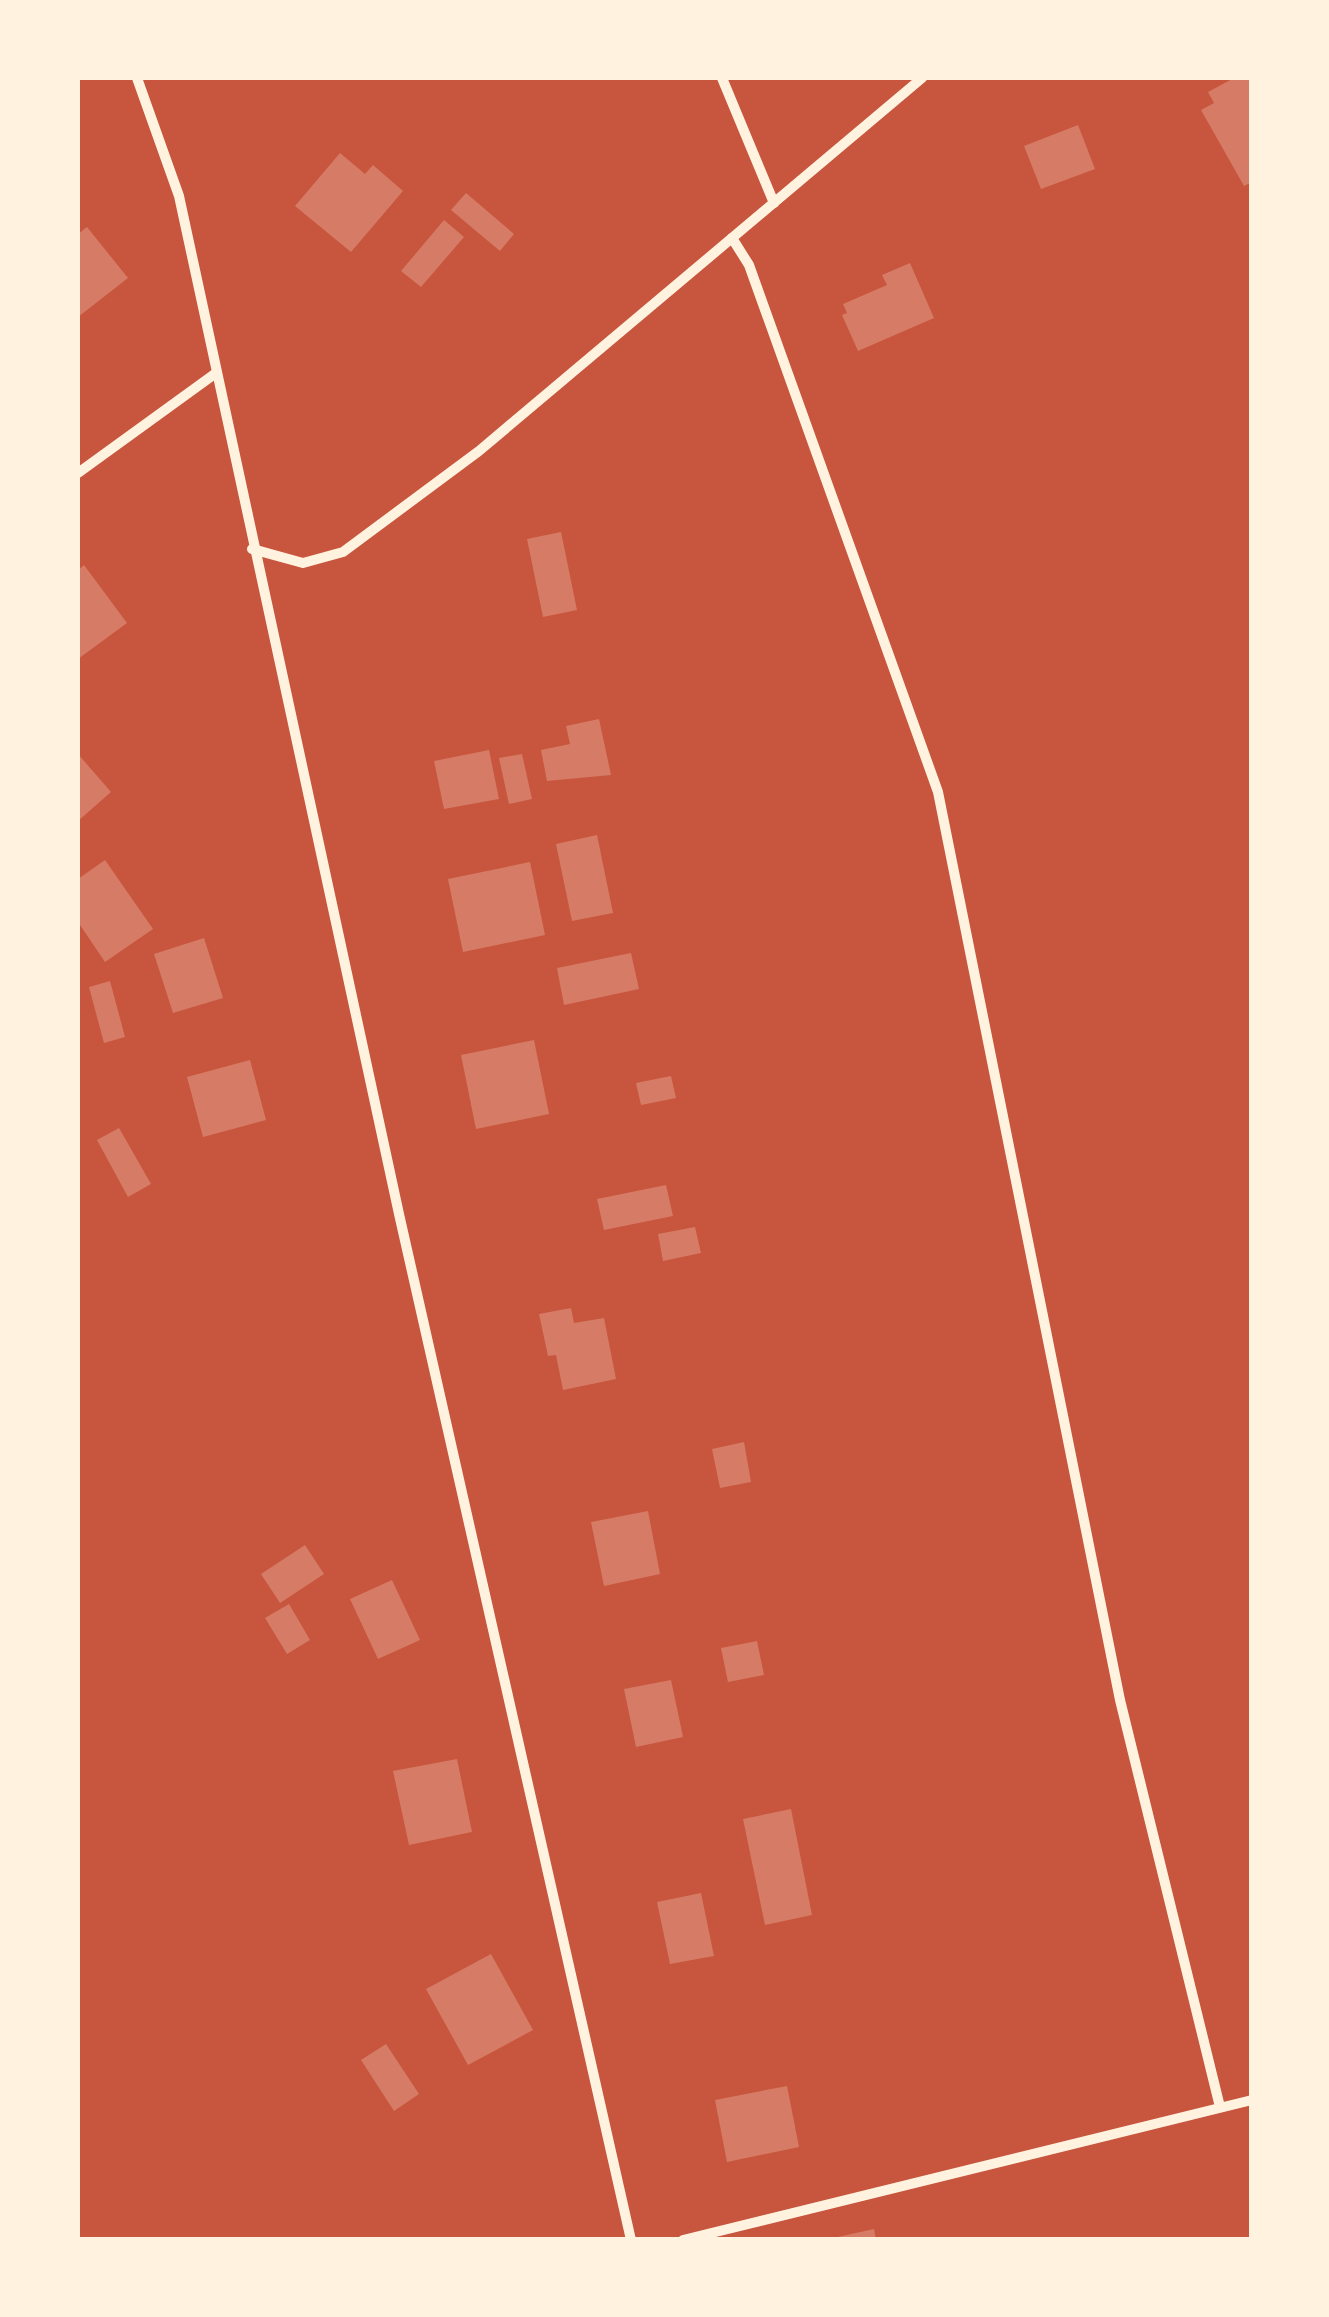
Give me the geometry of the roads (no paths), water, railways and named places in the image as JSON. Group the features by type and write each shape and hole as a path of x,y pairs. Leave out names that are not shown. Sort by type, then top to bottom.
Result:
{"street":[{"path":"137,78 179,196 252,548 631,2240"},
{"path":"722,78 774,203"},
{"path":"252,548 303,563 342,552 478,452 922,78"},
{"path":"732,238 750,265 938,792 1120,1700 1220,2107"},
{"path":"78,473 216,373"},
{"path":"682,2240 1252,2100"}]}
